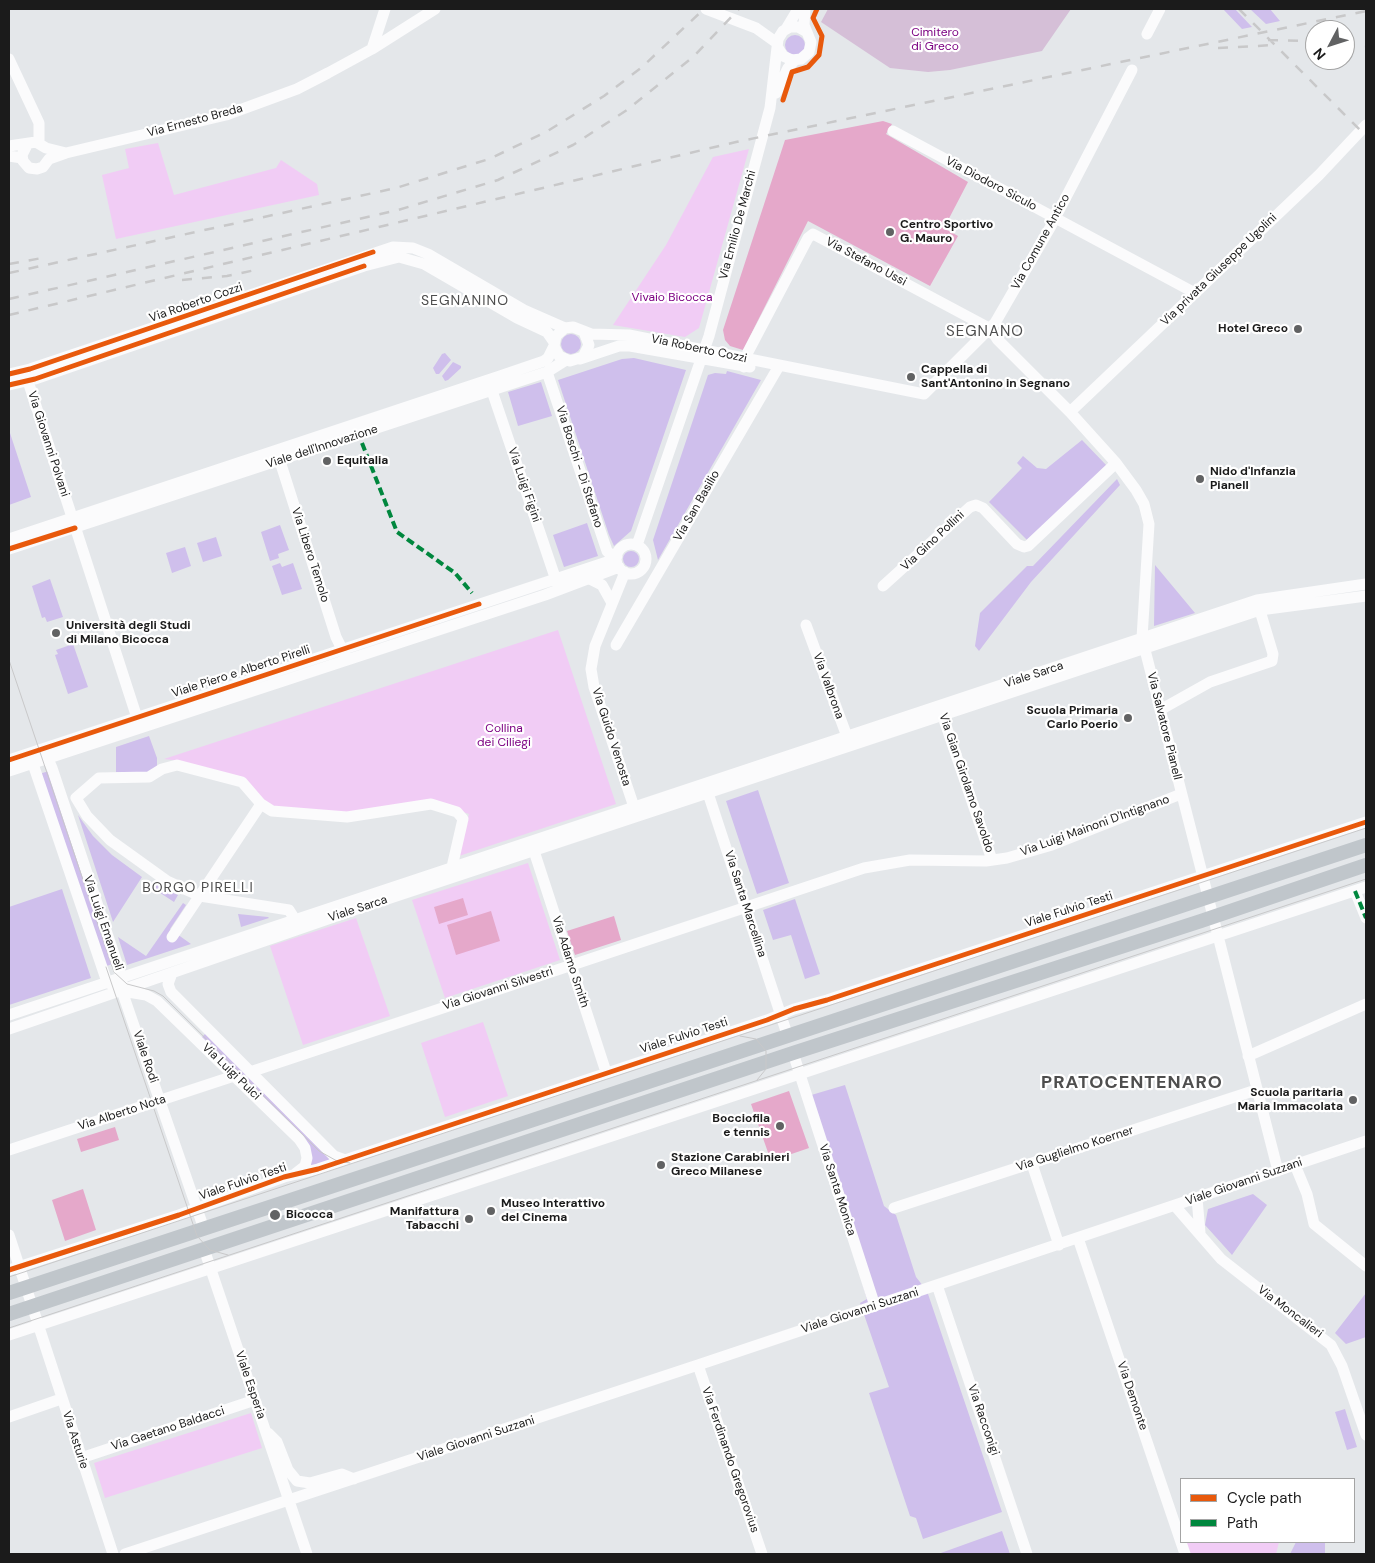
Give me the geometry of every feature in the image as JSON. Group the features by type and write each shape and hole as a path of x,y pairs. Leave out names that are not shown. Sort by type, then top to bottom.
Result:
{"main road":[{"path":"9,1292 204,1229 787,1034 1366,845"},
{"path":"9,1314 793,1053 1366,865"},
{"path":"787,1034 793,1053"},
{"name":"Viale Fulvio Testi","path":"204,1229 204,1249"}],"street":[{"path":"372,49 385,9"},
{"name":"Via Ernesto Breda","path":"9,146 28,145 66,153 226,115 297,88 372,49 435,9"},
{"path":"706,9 768,32 796,27 807,32"},
{"name":"Via Emilio De Marchi","path":"771,105 778,45 785,29 798,9"},
{"name":"Via Emilio De Marchi","path":"701,360 771,105 788,68 795,60 803,58 809,52 811,42 803,20 805,9"},
{"path":"1147,34 1160,9"},
{"path":"768,32 778,45 783,56 795,60"},
{"path":"9,59 40,123 45,150 43,167 35,169 26,166 22,158"},
{"name":"Via Comune Antico","path":"924,394 991,329 1055,218 1132,70"},
{"name":"Via privata Giuseppe Ugolini","path":"1070,412 1319,175 1366,125"},
{"name":"Via Diodoro Siculo","path":"893,131 1195,293"},
{"path":"22,158 28,145"},
{"path":"9,156 22,158"},
{"name":"Via Stefano Ussi","path":"744,363 808,238 812,234 991,329"},
{"name":"Via Roberto Cozzi","path":"27,376 393,247 406,247 424,252 524,310 565,328 575,327 584,332 620,334 704,349 744,363"},
{"name":"Via Roberto Cozzi","path":"27,376 364,266 399,257 424,264 520,320 548,332 558,356 566,360 578,360 619,346 635,347 701,360 779,366 924,394"},
{"path":"554,344 557,334 565,328"},
{"name":"Via Salvatore Pianell","path":"991,329 997,339 1070,412 1116,463 1144,504 1149,524 1143,644 1278,1171"},
{"path":"578,360 585,355 588,347 584,332"},
{"path":"619,346 620,334"},
{"name":"Viale dell'Innovazione","path":"491,385 544,361 548,358 554,344"},
{"name":"Viale dell'Innovazione","path":"9,550 74,523 278,455 491,385 547,372 566,360"},
{"path":"637,545 701,360"},
{"name":"Via San Basilio","path":"616,645 779,366"},
{"name":"Via Boschi - Di Stefano","path":"547,372 607,550 619,563"},
{"path":"9,374 27,376"},
{"path":"9,385 27,376"},
{"name":"Via Giovanni Polvani","path":"27,376 139,722"},
{"name":"Via Luigi Figini","path":"491,385 558,584"},
{"name":"Via Libero Temolo","path":"278,455 336,637 344,654"},
{"name":"Via Gino Pollini","path":"883,586 970,507 976,505 983,508 1017,544 1024,547 1033,544 1116,463"},
{"name":"Viale dell'Innovazione","path":"9,539 74,523"},
{"name":"Viale Piero e Alberto Pirelli","path":"9,760 139,722 619,563 636,573 645,565 645,554 637,545 624,546 619,563 590,579 558,584"},
{"name":"Via Guido Venosta","path":"619,563 612,603 593,651 592,677 635,812"},
{"path":"590,579 602,585 612,603"},
{"name":"Viale Sarca","path":"9,1015 294,918 452,867 635,812 1258,605 1366,584"},
{"name":"Viale Sarca","path":"1258,605 1366,596"},
{"path":"1160,710 1210,682 1272,661 1273,654 1258,605"},
{"name":"Via Valbrona","path":"806,625 848,741"},
{"name":"Via Gian Girolamo Savoldo","path":"941,710 992,860"},
{"name":"Viale Piero e Alberto Pirelli","path":"9,771 48,759 139,722"},
{"path":"33,764 36,751 48,759"},
{"name":"Via Luigi Emanueli","path":"48,759 122,978 122,991"},
{"name":"Via Luigi Emanueli","path":"33,764 107,982 122,991"},
{"path":"294,918 289,910 200,896 167,881 126,854 97,827 76,798 99,778 149,777 162,768 177,766 241,782 261,804 272,811 336,818 429,804 457,812 464,820 452,867"},
{"name":"Via Santa Marcellina","path":"707,788 787,1034"},
{"name":"Via Luigi Mainoni D'Intignano","path":"746,907 856,870 888,862 992,860 1052,845 1181,794"},
{"path":"172,937 261,804"},
{"name":"Viale Sarca","path":"9,1029 534,851 635,812"},
{"name":"Viale Fulvio Testi","path":"14,1269 197,1209 294,1174 345,1160 780,1014 1366,822"},
{"name":"Via Adamo Smith","path":"534,851 606,1072"},
{"path":"9,1335 211,1270 1361,889 1366,918"},
{"name":"Via Giovanni Silvestri","path":"250,1072 746,907"},
{"name":"Via Luigi Pulci","path":"172,973 168,982 171,992 334,1156 345,1160"},
{"name":"Via Luigi Pulci","path":"122,991 146,995 157,1001 304,1145 307,1153 306,1164 294,1174"},
{"name":"Viale Rodi","path":"122,991 197,1209"},
{"path":"1248,1056 1366,1004"},
{"name":"Via Santa Monica","path":"793,1053 875,1306"},
{"name":"Via Alberto Nota","path":"9,1150 234,1076"},
{"name":"Via Guglielmo Koerner","path":"894,1208 1256,1090"},
{"name":"Viale Giovanni Suzzani","path":"125,1554 698,1366 1366,1141"},
{"path":"1032,1164 1059,1245"},
{"path":"1295,1166 1307,1194 1314,1224 1366,1266"},
{"path":"1197,1198 1200,1233"},
{"name":"Via Moncalieri","path":"1176,1206 1227,1264 1330,1344 1340,1361 1366,1435"},
{"name":"Viale Fulvio Testi","path":"197,1209 204,1229"},
{"path":"9,1235 14,1269 25,1287 37,1326"},
{"name":"Via Demonte","path":"1078,1238 1180,1539"},
{"name":"Viale Fulvio Testi","path":"204,1249 211,1270"},
{"name":"Viale Esperia","path":"211,1270 307,1554"},
{"name":"Via Racconigi","path":"937,1285 1027,1554"},
{"name":"Via Asturie","path":"37,1326 113,1554"},
{"name":"Via Ferdinando Gregorovius","path":"698,1366 762,1554"},
{"path":"9,1417 61,1399"},
{"name":"Via Gaetano Baldacci","path":"81,1458 255,1400"},
{"name":"Viale Giovanni Suzzani","path":"265,1431 277,1442 288,1470 297,1481 310,1483 342,1474 354,1479"}],"shaded area":[{"path":"1223,9 1235,9 1252,27 1242,29"},
{"path":"1250,9 1270,9 1280,21 1266,24"},
{"path":"795,35 802,38 805,45 802,52 795,55 788,52 785,45 788,38"},
{"name":"Centro Sportivo G. Mauro","path":"883,121 892,124 886,134 968,182 944,228 958,236 930,286 808,221 743,350 730,346 725,340 723,330 785,140"},
{"path":"571,334 578,337 581,344 578,351 571,354 564,351 561,344 564,337"},
{"path":"445,353 451,360 439,374 436,374 433,368 442,354"},
{"path":"634,358 686,370 631,531 614,546 558,380 622,359"},
{"path":"453,362 461,366 461,368 445,381 442,376"},
{"path":"727,371 761,380 658,560 653,540 708,375 715,373 726,374"},
{"path":"541,382 552,416 518,426 508,392"},
{"path":"9,430 31,497 9,505"},
{"path":"1082,440 1108,467 1030,543 989,502 1022,468 1017,463 1023,456 1037,468 1046,469"},
{"path":"1117,479 1120,485 1031,582 979,651 975,646 980,613 1027,566 1033,566"},
{"path":"587,523 598,556 564,567 553,535"},
{"path":"280,525 289,550 278,554 279,558 270,561 261,532"},
{"path":"216,537 222,556 203,562 197,543"},
{"path":"185,547 191,566 172,573 166,553"},
{"path":"631,551 639,559 631,567 623,559"},
{"path":"280,563 282,567 293,563 302,589 282,595 272,566"},
{"path":"1155,565 1195,613 1154,626"},
{"path":"50,579 63,617 47,622 45,617 42,618 32,586"},
{"path":"73,644 88,687 68,694 55,655 58,654 56,650"},
{"path":"149,736 157,758 157,767 149,774 116,772 116,747"},
{"path":"49,771 113,964 103,967 39,774"},
{"path":"758,790 789,883 757,894 726,801"},
{"path":"78,815 93,836 112,855 142,877 113,922"},
{"path":"151,882 178,895 174,902 148,885"},
{"path":"62,889 91,978 9,1005 9,907"},
{"path":"463,898 468,915 439,924 434,907"},
{"path":"795,899 820,974 805,979 791,935 773,940 763,910"},
{"path":"183,903 186,905 170,929 191,944 127,965 118,937 146,956"},
{"path":"491,911 500,941 456,955 447,925"},
{"path":"238,914 268,917 269,918 241,927"},
{"path":"614,916 621,940 575,955 567,931"},
{"path":"206,1033 329,1155 330,1162 310,1169 311,1159 201,1038"},
{"path":"845,1085 884,1206 896,1215 916,1277 927,1291 1002,1512 923,1539 916,1518 910,1516 869,1393 889,1387 860,1303 867,1299 808,1096"},
{"name":"Bocciofila e tennis","path":"789,1091 809,1148 771,1161 751,1104"},
{"path":"115,1127 119,1140 81,1152 77,1139"},
{"path":"83,1189 96,1230 65,1241 52,1200"},
{"path":"1253,1194 1267,1205 1232,1255 1205,1225 1208,1209"},
{"path":"1366,1293 1366,1337 1346,1344 1335,1333"},
{"path":"1345,1409 1357,1447 1347,1450 1335,1412"},
{"path":"1002,1531 1010,1554 938,1554"},
{"path":"1296,1543 1325,1543 1325,1553 1290,1554"}],"green space":[{"name":"Cimitero di Greco","path":"828,9 1071,9 1042,51 950,70 928,72 890,68 821,22"},
{"path":"158,143 174,195 276,168 281,160 317,184 319,195 116,239 102,175 129,168 125,149"},
{"name":"Vivaio Bicocca","path":"749,149 699,328 685,337 613,325 666,245 713,157"},
{"name":"Collina dei Ciliegi","path":"558,630 616,804 459,856 469,814 429,801 347,814 269,807 255,791 180,761 164,759"},
{"path":"528,863 560,960 445,998 412,900"},
{"path":"356,918 390,1016 303,1045 270,946"},
{"path":"483,1022 508,1096 445,1117 421,1043"},
{"path":"251,1413 262,1448 105,1498 94,1463"},
{"path":"1186,1543 1279,1543 1276,1554 1191,1554"}],"tram line":[{"path":"9,660 114,972 127,984 154,991 163,996 319,1151 337,1161 350,1163"},
{"path":"9,1277 1366,828"},
{"path":"9,1328 1366,879"},
{"path":"106,967 197,1236 210,1250 228,1255"},
{"path":"740,1036 756,1039 766,1051 766,1069 757,1080"}],"railway":[{"path":"9,273 396,188 489,159 546,132 604,96 641,68 704,9"},
{"path":"9,299 398,210 498,180 573,145 627,110 693,57 739,9"},
{"path":"1239,9 1366,136"},
{"path":"9,315 736,142 1366,11"},
{"path":"1268,40 1305,41"},
{"path":"1218,48 1275,45"},
{"path":"1355,45 1366,46"},
{"path":"9,264 42,258"},
{"path":"182,280 227,276 260,269"}],"marked path":[{"path":"362,443 397,532 455,573 472,593"},
{"path":"1355,891 1366,918"}],"cycle path":[{"path":"783,100 792,72 808,67 819,55 822,36 813,18 817,9"},
{"path":"9,374 30,369 373,252"},
{"path":"9,385 35,379 364,266"},
{"path":"9,549 75,528"},
{"path":"9,760 479,604"},
{"path":"9,1270 179,1215 284,1177 318,1169 767,1020 794,1009 827,1000 1366,822"}],"place":[{"name":"Centro Sportivo G. Mauro","path":"890,232"},
{"name":"Hotel Greco","path":"1298,329"},
{"name":"Cappella di Sant'Antonino in Segnano","path":"911,377"},
{"name":"Equitalia","path":"327,461"},
{"name":"Nido d'Infanzia Pianell","path":"1200,479"},
{"name":"Università degli Studi di Milano Bicocca","path":"56,633"},
{"name":"Scuola Primaria Carlo Poerio","path":"1128,718"},
{"name":"Scuola paritaria Maria Immacolata","path":"1353,1100"},
{"name":"Bocciofila e tennis","path":"780,1126"},
{"name":"Stazione Carabinieri Greco Milanese","path":"661,1165"},
{"name":"Museo Interattivo del Cinema","path":"491,1211"},
{"name":"Bicocca","path":"275,1215"},
{"name":"Manifattura Tabacchi","path":"469,1219"}],"district":[{"name":"SEGNANINO","path":"465,301"},
{"name":"SEGNANO","path":"985,332"},
{"name":"BORGO PIRELLI","path":"198,888"},
{"name":"PRATOCENTENARO","path":"1132,1083"}]}
